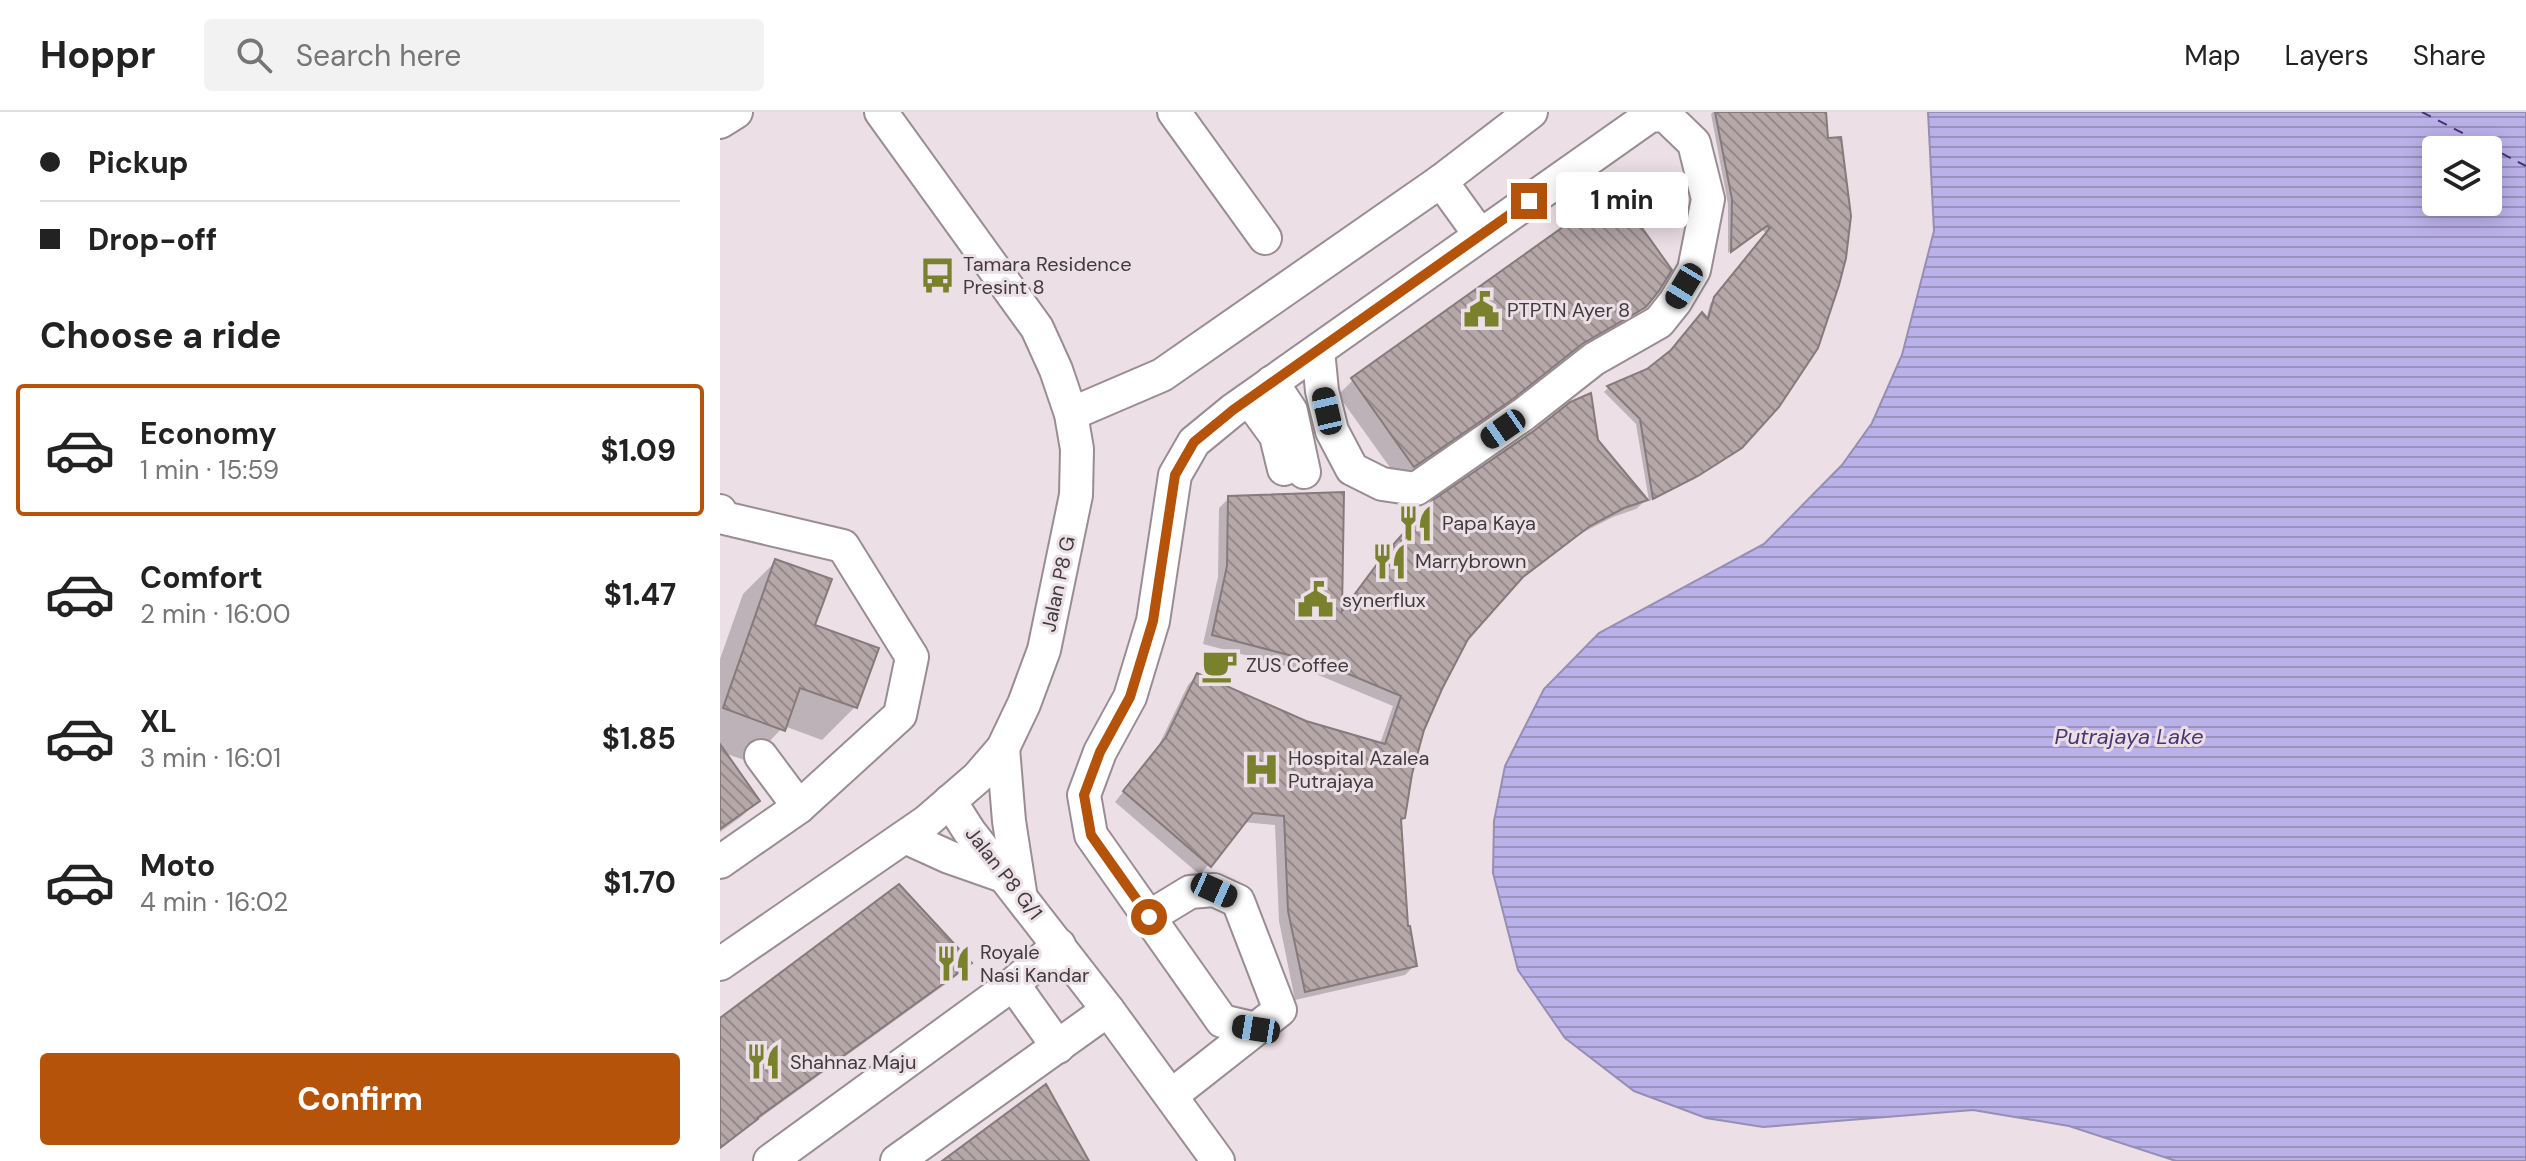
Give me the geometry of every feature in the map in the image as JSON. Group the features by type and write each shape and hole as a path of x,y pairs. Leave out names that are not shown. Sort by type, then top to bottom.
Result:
{"street":[{"path":"720,122 736,112"},
{"name":"Jalan P8 G","path":"720,964 905,837 978,777 1003,748 1044,650 1066,549 1076,495 1077,449 1071,414 1056,370 1037,328 881,112"},
{"path":"1174,112 1265,238"},
{"path":"1071,414 1162,375 1441,181 1531,112"},
{"path":"1209,1067 1220,1039 1222,1021 1091,835 1084,795 1100,752 1130,697 1153,621 1175,475 1194,442 1260,391 1480,235 1651,115 1666,116 1694,143 1708,199 1694,270 1659,322 1594,359 1524,414 1416,489 1382,484 1352,469 1332,431 1322,391 1318,350"},
{"path":"1441,181 1480,235"},
{"path":"1260,391 1291,411 1295,476"},
{"path":"720,862 799,807 900,715 912,657 843,546 721,517"},
{"path":"905,837 1013,886 1003,748"},
{"path":"761,756 799,807"},
{"name":"Jalan P8 G/1","path":"950,801 969,831 1059,945 1218,1161"},
{"path":"1149,917 1190,892 1214,890 1238,901 1280,1010 1172,1095"},
{"path":"770,1161 1013,984 1059,945"},
{"path":"1013,984 1058,1047"},
{"path":"897,1161 1108,1010"},
{"path":"1222,1021 1256,1029"}],"water":[{"name":"Putrajaya Lake","path":"1928,112 2526,112 2526,1161 2176,1161 2069,1126 1973,1110 1763,1127 1706,1118 1634,1091 1565,1038 1518,970 1493,873 1494,821 1505,766 1544,689 1599,633 1764,544 1842,465 1872,423 1902,355 1934,231"}],"building":[{"path":"1715,112 1826,112 1828,138 1841,137 1851,216 1846,258 1818,348 1779,407 1742,448 1698,476 1653,499 1640,419 1607,386 1647,369 1671,350 1702,312 1708,319 1714,297 1770,228 1767,226 1731,252 1732,199"},
{"path":"1615,190 1672,270 1659,291 1646,307 1582,344 1513,399 1414,467 1351,378"},
{"path":"1591,393 1598,440 1648,500 1624,508 1590,526 1523,577 1468,639 1442,689 1424,730 1412,774 1405,818 1401,819 1408,926 1417,966 1305,992 1288,911 1284,816 1253,813 1211,867 1123,791 1166,737 1197,673 1306,721 1385,744 1401,696 1327,665 1212,635 1227,566 1228,496 1344,492 1342,611 1384,555 1433,500 1535,430 1570,402"},
{"path":"775,559 832,579 815,625 879,648 857,708 800,688 785,731 723,708"},
{"path":"720,744 760,801 720,829"},
{"path":"899,884 972,963 720,1148 720,1018"},
{"path":"1046,1084 1089,1161 942,1161"}],"ferry route":[{"path":"2422,112 2526,166"}],"place":[{"name":"Tamara Residence Presint 8","path":"937,276"},
{"name":"PTPTN Ayer 8","path":"1481,310"},
{"name":"Papa Kaya","path":"1416,523"},
{"name":"Marrybrown","path":"1389,561"},
{"name":"synerflux","path":"1316,600"},
{"name":"ZUS Coffee","path":"1220,665"},
{"name":"Hospital Azalea Putrajaya","path":"1262,769"},
{"name":"Royale Nasi Kandar","path":"954,963"},
{"name":"Shahnaz Maju","path":"764,1062"}],"route":[{"path":"1149,917 1091,835 1084,795 1100,752 1130,697 1153,621 1175,475 1194,442 1233,410 1529,201"}]}
